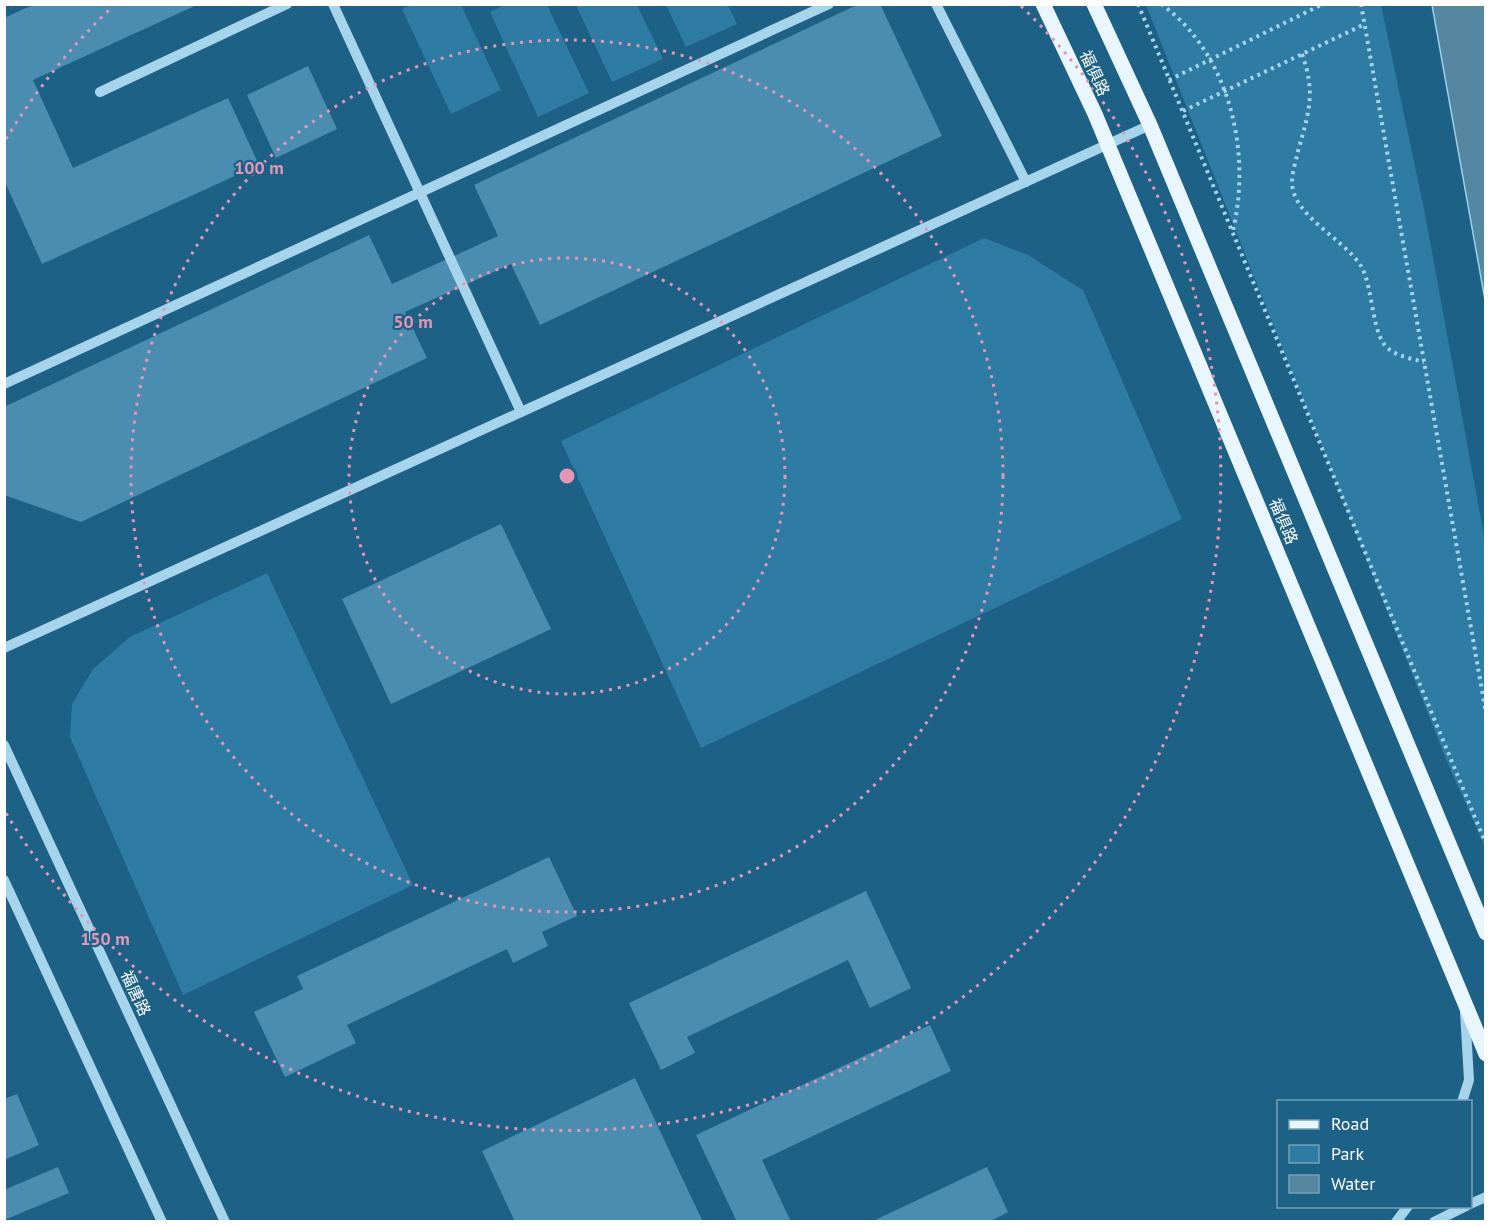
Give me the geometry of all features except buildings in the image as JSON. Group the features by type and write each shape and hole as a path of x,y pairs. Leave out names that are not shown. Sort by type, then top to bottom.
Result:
{"main road":[{"name":"福俱路","path":"1044,4 1107,145 1485,1054"},
{"name":"福俱路","path":"1094,4 1150,125 1485,933"}],"street":[{"path":"100,92 287,4"},
{"path":"333,4 521,412"},
{"path":"4,384 829,4"},
{"path":"936,4 1026,182"},
{"path":"4,648 1150,125"},
{"name":"福唐路","path":"4,745 225,1221"},
{"path":"4,880 162,1221"},
{"path":"1462,1100 1469,1080 1464,1003"},
{"path":"1396,1221 1406,1208"},
{"path":"1434,1221 1462,1208"}],"path":[{"path":"1138,4 1485,844"},
{"path":"1161,4 1181,19 1201,44 1231,110 1239,142 1237,204 1233,231"},
{"path":"1170,80 1323,4"},
{"path":"1361,4 1485,713"},
{"path":"1183,111 1365,24"},
{"path":"1302,54 1311,78 1311,99 1294,167 1292,183 1295,195 1313,219 1351,252 1361,266 1372,295 1380,338 1388,349 1424,362"}],"green space":[{"path":"412,4 461,5 501,90 451,114 402,9"},
{"path":"506,4 547,5 589,93 538,117 490,12"},
{"path":"576,5 637,5 663,59 612,82"},
{"path":"666,5 728,5 737,24 686,47"},
{"path":"1146,5 1381,5 1425,214 1485,541 1485,847 1448,764"},
{"path":"984,238 1028,255 1083,290 1182,519 701,748 561,441"},
{"path":"267,573 413,885 183,995 70,737 72,704 93,669 130,637"}],"water":[{"path":"1432,5 1485,5 1485,300"}]}
